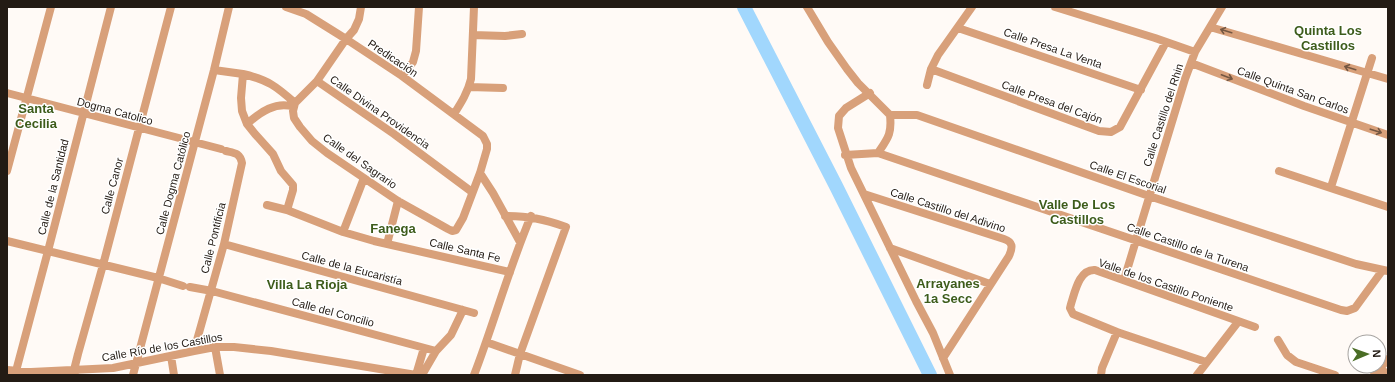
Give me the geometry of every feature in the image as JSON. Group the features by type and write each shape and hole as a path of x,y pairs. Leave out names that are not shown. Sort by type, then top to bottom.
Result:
{"street":[{"path":"7,171 51,7"},
{"name":"Calle de la Santidad","path":"11,371 48,251 111,7"},
{"name":"Calle Canor","path":"75,372 78,354 172,7"},
{"name":"Calle Dogma Católico","path":"132,375 195,143 229,7"},
{"name":"Predicación","path":"286,7 306,11 402,76 483,136 488,144 480,173"},
{"name":"Calle Divina Providencia","path":"361,7 359,19 354,30 317,81 394,134 472,192"},
{"path":"402,76 412,62 416,51 419,7"},
{"path":"454,114 469,87 471,79 474,7"},
{"path":"806,7 847,69 858,83 890,114 891,127 888,139 878,154 845,155"},
{"path":"926,84 938,55 972,7"},
{"path":"1057,7 1195,52"},
{"name":"Calle Castillo del Rhin","path":"1124,280 1184,79 1195,52 1222,7"},
{"path":"1210,27 1388,79"},
{"name":"Calle Presa La Venta","path":"958,28 1141,90"},
{"path":"473,35 505,36 522,34"},
{"name":"Calle Presa del Cajón","path":"931,69 1105,132 1111,132 1120,127 1166,42"},
{"path":"1331,187 1350,123 1372,58"},
{"name":"Calle Quinta San Carlos","path":"1191,63 1350,123 1388,135"},
{"path":"214,70 243,74 261,79 276,87 295,105"},
{"path":"243,74 241,98 242,111 248,124 273,154 281,171 292,182 294,187 287,210"},
{"path":"295,105 317,81"},
{"path":"469,87 503,88"},
{"name":"Dogma Catolico","path":"7,93 195,143"},
{"path":"870,93 838,116 837,124 845,155 856,181 864,194 933,333 950,375"},
{"path":"248,124 261,112 278,105 295,105"},
{"name":"Calle del Sagrario","path":"295,105 294,118 312,140 327,153 398,201 452,231 458,229 472,192"},
{"name":"Calle El Escorial","path":"890,114 917,115 1149,196 1356,264 1385,271"},
{"name":"Calle Pontificia","path":"195,143 238,154 241,157 242,163 224,244 197,340"},
{"name":"Calle Castillo de la Turena","path":"878,154 1341,310 1347,311 1355,308 1385,271"},
{"path":"1279,171 1388,207"},
{"path":"472,192 480,173"},
{"path":"480,173 520,242"},
{"path":"267,205 287,210 343,232 364,178"},
{"name":"Calle Castillo del Adivino","path":"864,194 1009,241 1012,248 1011,252 943,358"},
{"path":"388,244 398,201"},
{"path":"505,216 531,216 551,221 566,227 520,354 515,375"},
{"path":"474,375 520,242 531,216"},
{"name":"Calle Santa Fe","path":"343,232 510,272"},
{"name":"Calle del Concilio","path":"7,241 103,266 158,278 187,287 212,291 436,351"},
{"name":"Calle de la Eucaristía","path":"224,244 474,313"},
{"path":"890,248 990,284"},
{"name":"Valle de los Castillo Poniente","path":"1238,322 1206,362 1076,316 1071,311 1071,304 1080,278 1088,270 1095,270 1255,327"},
{"path":"422,375 436,351 451,335 463,310"},
{"path":"1102,375 1102,368 1118,332"},
{"path":"1278,340 1287,354 1296,362 1335,375"},
{"path":"486,342 580,375"},
{"path":"215,347 220,375"},
{"name":"Calle Río de los Castillos","path":"11,371 31,373 75,372 113,368 215,347 234,347 251,348 416,375"},
{"path":"416,375 419,360 424,348"},
{"path":"171,356 174,375"},
{"path":"1197,375 1206,362"}],"waterway":[{"path":"744,7 836,186 930,375"}],"district":[{"name":"Quinta Los Castillos","path":"1328,38"},
{"name":"Santa Cecilia","path":"36,116"},
{"name":"Valle De Los Castillos","path":"1077,212"},
{"name":"Fanega","path":"393,228"},
{"name":"Villa La Rioja","path":"307,284"},
{"name":"Arrayanes 1a Secc","path":"948,290"}]}
